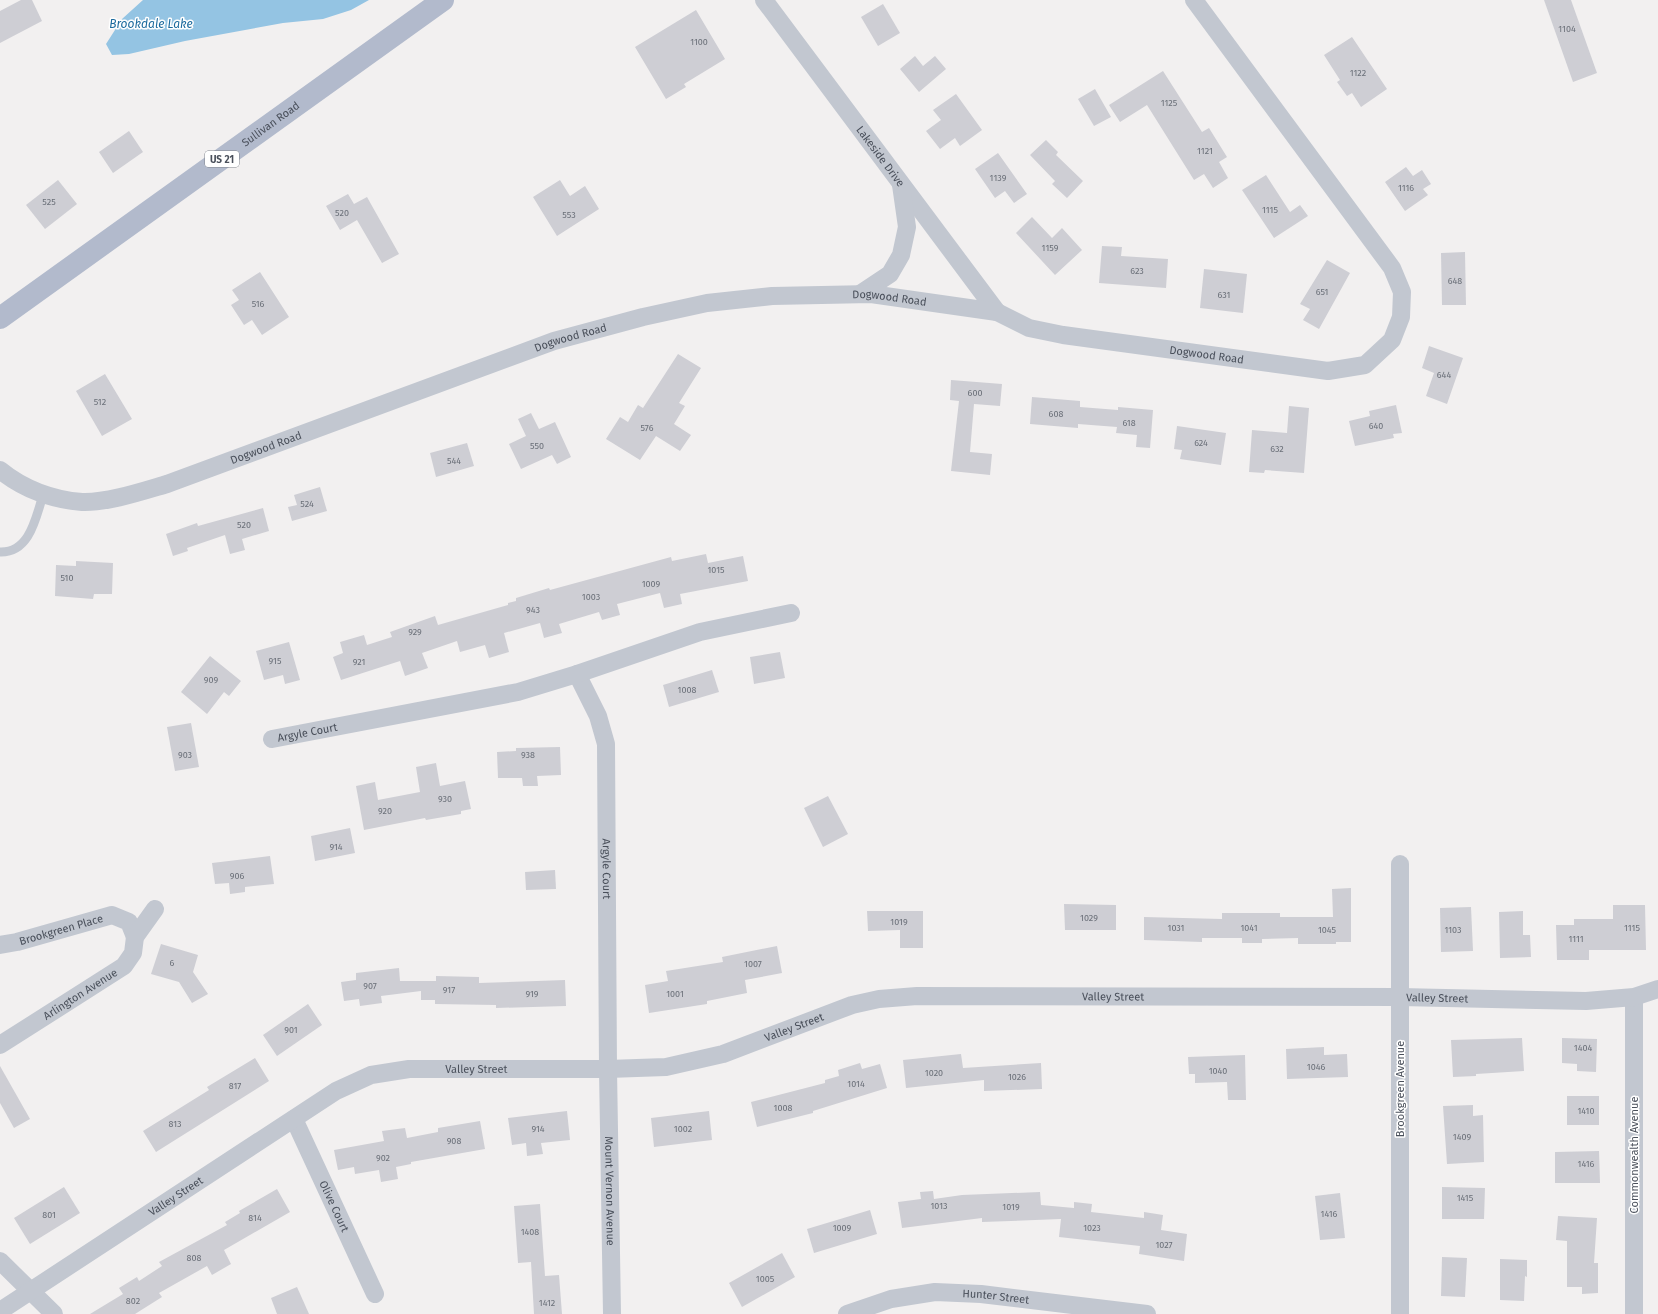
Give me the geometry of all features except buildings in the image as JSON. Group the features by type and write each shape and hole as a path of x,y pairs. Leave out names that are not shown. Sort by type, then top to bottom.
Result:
{"main road":[{"name":"Sullivan Road","path":"0,318 443,0"}],"street":[{"name":"Lakeside Drive","path":"764,0 997,312"},
{"name":"Dogwood Road","path":"0,470 43,495 83,502 132,494 166,484 554,341 643,317 707,303 757,298 870,294 997,312 1029,328 1063,336 1328,371 1364,365 1392,340 1401,317 1402,292 1392,268 1194,0"},
{"path":"860,294 890,274 901,255 907,227 901,184"},
{"name":"Argyle Court","path":"272,739 518,692 577,674 700,632 791,613"},
{"name":"Argyle Court","path":"577,674 598,716 606,744 608,1069"},
{"name":"Brookgreen Avenue","path":"1400,864 1400,1314"},
{"name":"Arlington Avenue","path":"0,1045 124,966 133,953 135,937 155,909"},
{"name":"Brookgreen Place","path":"0,945 17,942 112,915 128,922 135,937"},
{"name":"Valley Street","path":"0,1311 336,1091 371,1075 409,1069 608,1069 666,1067 722,1054 852,1005 879,999 917,996 1400,997 1586,1001 1634,997 1658,989"},
{"name":"Commonwealth Avenue","path":"1634,997 1634,1314"},
{"name":"Mount Vernon Avenue","path":"608,1069 612,1314"},
{"name":"Olive Court","path":"294,1119 375,1294"},
{"path":"0,1261 54,1314"},
{"name":"Hunter Street","path":"847,1314 893,1306 936,1292 981,1294 1147,1314"}],"lane":[{"path":"0,552 5,552 25,541 34,524 43,495"}],"water":[{"name":"Brookdale Lake","path":"143,0 369,0 351,10 323,19 283,23 185,41 129,54 112,55 106,44 122,19"}]}
